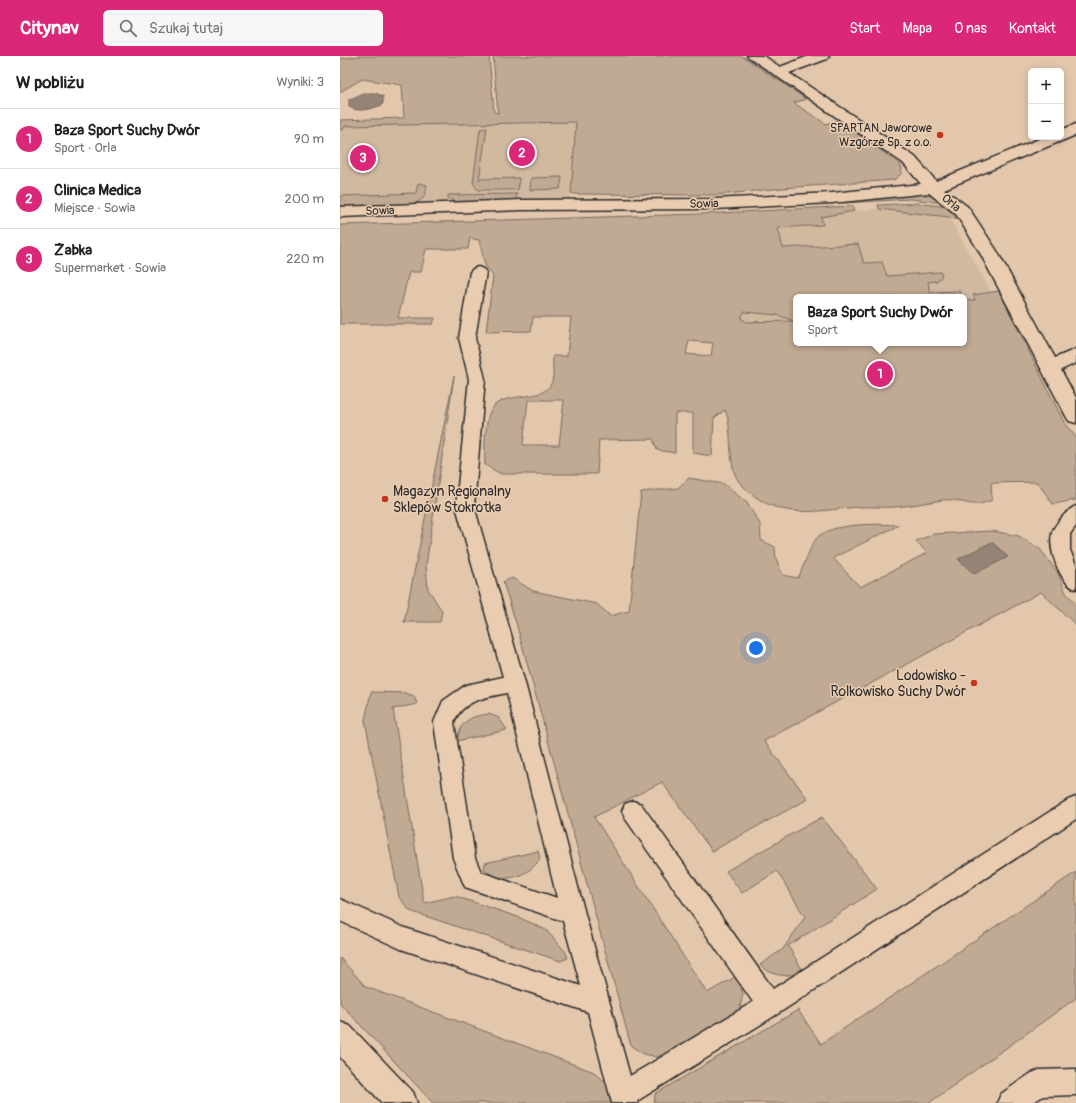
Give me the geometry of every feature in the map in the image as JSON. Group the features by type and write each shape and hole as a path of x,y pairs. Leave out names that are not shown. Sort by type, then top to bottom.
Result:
{"street":[{"name":"Orla","path":"754,56 909,160 933,188 962,211 988,251 1076,416"},
{"path":"779,72 822,56"},
{"path":"1064,135 1076,130"},
{"name":"Sowia","path":"340,212 521,205 713,204 832,198 933,188 1051,140"},
{"path":"1050,368 1076,356"},
{"path":"340,1036 402,1103"}],"lane":[{"path":"478,272 467,338 478,379 465,506 515,683 573,914 624,1099 1076,807"},
{"path":"1076,513 1061,533 1061,550 1071,576 1076,582"},
{"path":"515,683 473,691 450,707 444,722 464,858 473,880 573,914"},
{"path":"633,810 770,1006"},
{"path":"340,910 401,938 597,1003"},
{"path":"1010,1103 1039,1083 1076,1082"}],"shaded area":[{"path":"359,56 489,56 494,112 498,113 493,56 742,56 806,99 794,103 826,124 838,120 901,165 902,173 894,180 783,188 717,195 574,194 571,193 576,122 345,126 343,130 340,130 340,120 404,118 402,85 362,79 340,92 340,59"},
{"path":"366,93 375,93 383,96 382,105 361,110 349,107 349,99"},
{"path":"577,122 570,200 340,207 340,123"},
{"path":"487,128 479,179 519,178 518,190 478,190 473,183 480,129"},
{"path":"562,177 560,189 530,190 531,178"},
{"path":"418,183 427,185 425,193 421,200 411,205 340,207 340,196 416,193"},
{"path":"912,193 929,195 943,203 911,199 844,203 844,201"},
{"path":"517,194 516,201 455,202 448,198 448,195"},
{"path":"917,203 948,207 956,218 951,219 949,217 879,209 878,205"},
{"path":"853,206 854,211 821,217 823,225 778,228 783,248 858,244 864,263 882,262 887,276 941,272 942,276 937,281 928,282 930,292 960,291 961,294 793,294 793,321 777,315 744,312 741,318 746,322 793,321 793,346 967,346 967,301 975,300 973,295 999,291 1065,424 1076,437 1076,500 1053,504 1037,482 991,483 992,500 977,504 943,500 895,507 863,507 810,511 781,509 767,504 754,495 740,483 736,476 731,458 728,418 725,410 714,418 712,456 693,453 693,413 675,413 675,453 657,450 653,439 599,440 597,474 501,474 485,465 485,436 489,414 496,404 504,400 531,395 546,390 551,384 553,378 553,356 567,356 571,317 533,317 531,331 486,332 493,276 485,265 479,240 470,238 468,249 426,249 421,272 409,272 398,318 435,318 433,324 340,324 340,225 701,214","holes":["689,341 713,343 711,356 686,354","528,400 564,400 559,445 523,445"]},
{"path":"882,209 949,217 1004,315 967,316 967,294 793,294 793,321 714,323 735,216"},
{"path":"454,376 426,565 428,589 442,611 440,622 404,622"},
{"path":"689,478 724,484 747,503 760,524 761,540 775,547 776,559 783,575 798,578 816,539 823,533 843,527 880,524 899,525 833,558 860,587 927,553 916,541 934,534 992,531 1019,536 1040,549 1058,573 1066,593 1076,604 1076,625 1041,592 764,741 808,799 712,851 662,782 594,817 707,993 737,976 743,994 739,1012 726,1024 657,1057 644,1054 631,1046 517,626 503,582 512,578 533,591 597,604 610,616 629,611 641,492 678,488"},
{"path":"992,542 1008,557 974,574 958,559"},
{"path":"371,692 405,693 414,696 417,704 393,709 424,903 455,896 518,917 546,930 565,951 568,958 560,961 410,911 399,897 365,720"},
{"path":"489,714 499,718 507,730 457,741 458,734 463,724 476,716"},
{"path":"822,817 877,889 788,946 803,971 791,975 775,974 760,965 783,949 805,917 777,871 742,893 726,871"},
{"path":"538,851 540,859 529,871 521,875 506,878 498,877 484,869 485,863"},
{"path":"1076,872 1076,998 929,1103 654,1103 655,1094 798,1010 821,1044"},
{"path":"340,958 366,987 594,1072 609,1085 614,1103 433,1103 340,1003"}],"place":[{"name":"SPARTAN Jaworowe Wzgórze Sp. z o.o.","path":"940,135"},
{"name":"Clinica Medica","path":"522,153"},
{"name":"Żabka","path":"363,158"},
{"name":"Baza Sport Suchy Dwór","path":"880,374"},
{"name":"Magazyn Regionalny Sklepów Stokrotka","path":"385,499"},
{"name":"Lodowisko - Rolkowisko Suchy Dwór","path":"974,683"}]}
